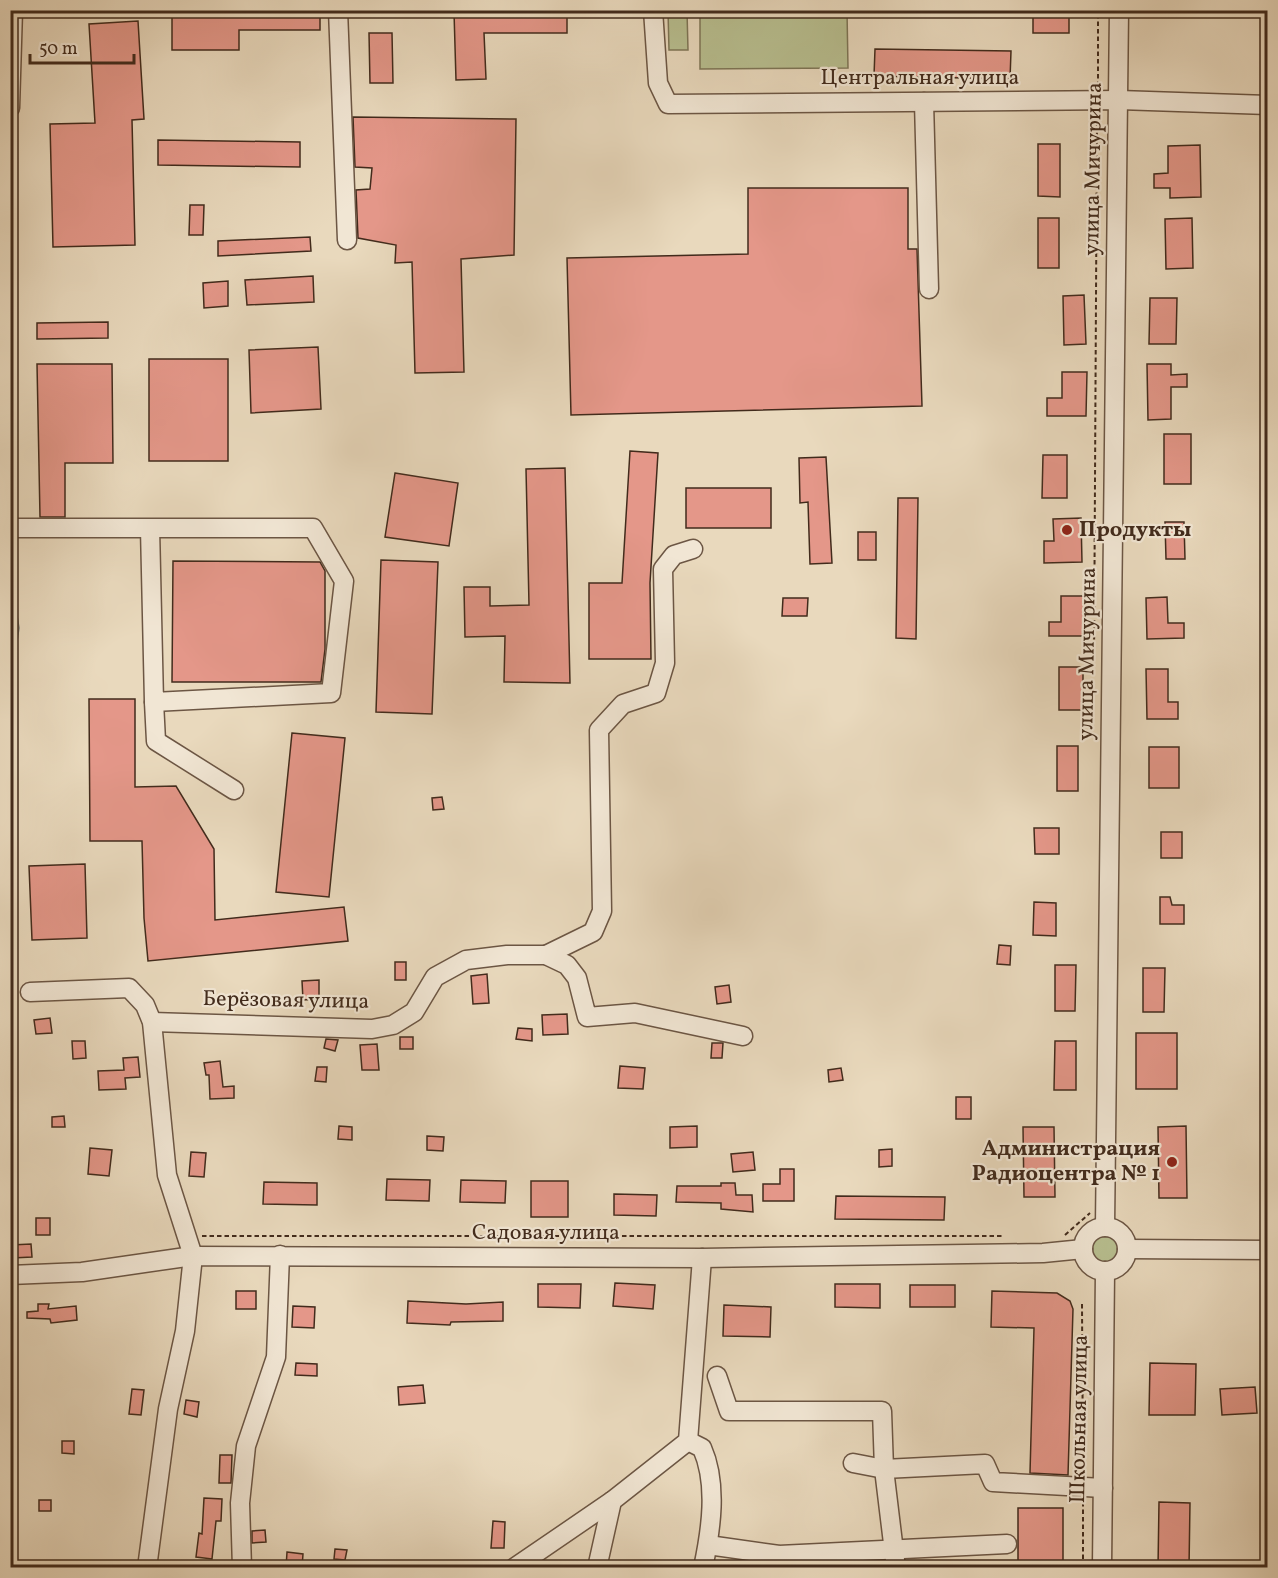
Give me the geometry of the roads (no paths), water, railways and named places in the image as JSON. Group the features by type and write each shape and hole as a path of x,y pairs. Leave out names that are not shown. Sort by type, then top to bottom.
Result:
{"street":[{"path":"10,108 13,10"},
{"path":"338,10 347,240"},
{"name":"Центральная улица","path":"653,10 658,83 668,104 1119,100 1268,105"},
{"name":"улица Мичурина","path":"1105,1227 1119,10"},
{"path":"924,102 928,289"},
{"path":"10,528 313,528 344,581 332,693 154,702"},
{"path":"150,528 156,741 234,790"},
{"path":"546,955 593,932 602,911 598,730 623,704 656,693 665,663 663,569 674,555 693,549"},
{"name":"Берёзовая улица","path":"152,1022 372,1029 393,1024 414,1012 435,977 466,960 507,955 546,955"},
{"path":"546,955 567,966 577,978 586,1017 635,1013 672,1019 743,1036"},
{"path":"30,993 129,988 145,1005 152,1022 167,1174 189,1236 193,1256 185,1331 168,1409 147,1568"},
{"path":"1105,1227 1121,1233 1127,1249 1121,1265 1105,1271 1089,1265 1083,1249 1089,1233 1105,1227"},
{"name":"Садовая улица","path":"10,1275 82,1272 193,1256 702,1258 1043,1253 1083,1249"},
{"path":"1127,1249 1268,1250"},
{"path":"242,1568 240,1503 246,1446 276,1357 280,1255"},
{"path":"514,1568 612,1501 688,1441 702,1258"},
{"name":"Школьная улица","path":"1102,1568 1105,1271"},
{"path":"717,1376 729,1411 882,1412 884,1469 896,1568"},
{"path":"688,1441 702,1448 711,1467 708,1545 703,1568"},
{"path":"853,1463 884,1469 985,1464 993,1482 1103,1488"},
{"path":"597,1568 612,1501"},
{"path":"708,1545 779,1555 1007,1544"}],"water":[{"path":"11,579 19,628 11,679"}],"place":[{"name":"Продукты","path":"1067,530"},
{"name":"Администрация Радиоцентра № 1","path":"1172,1162"}]}
